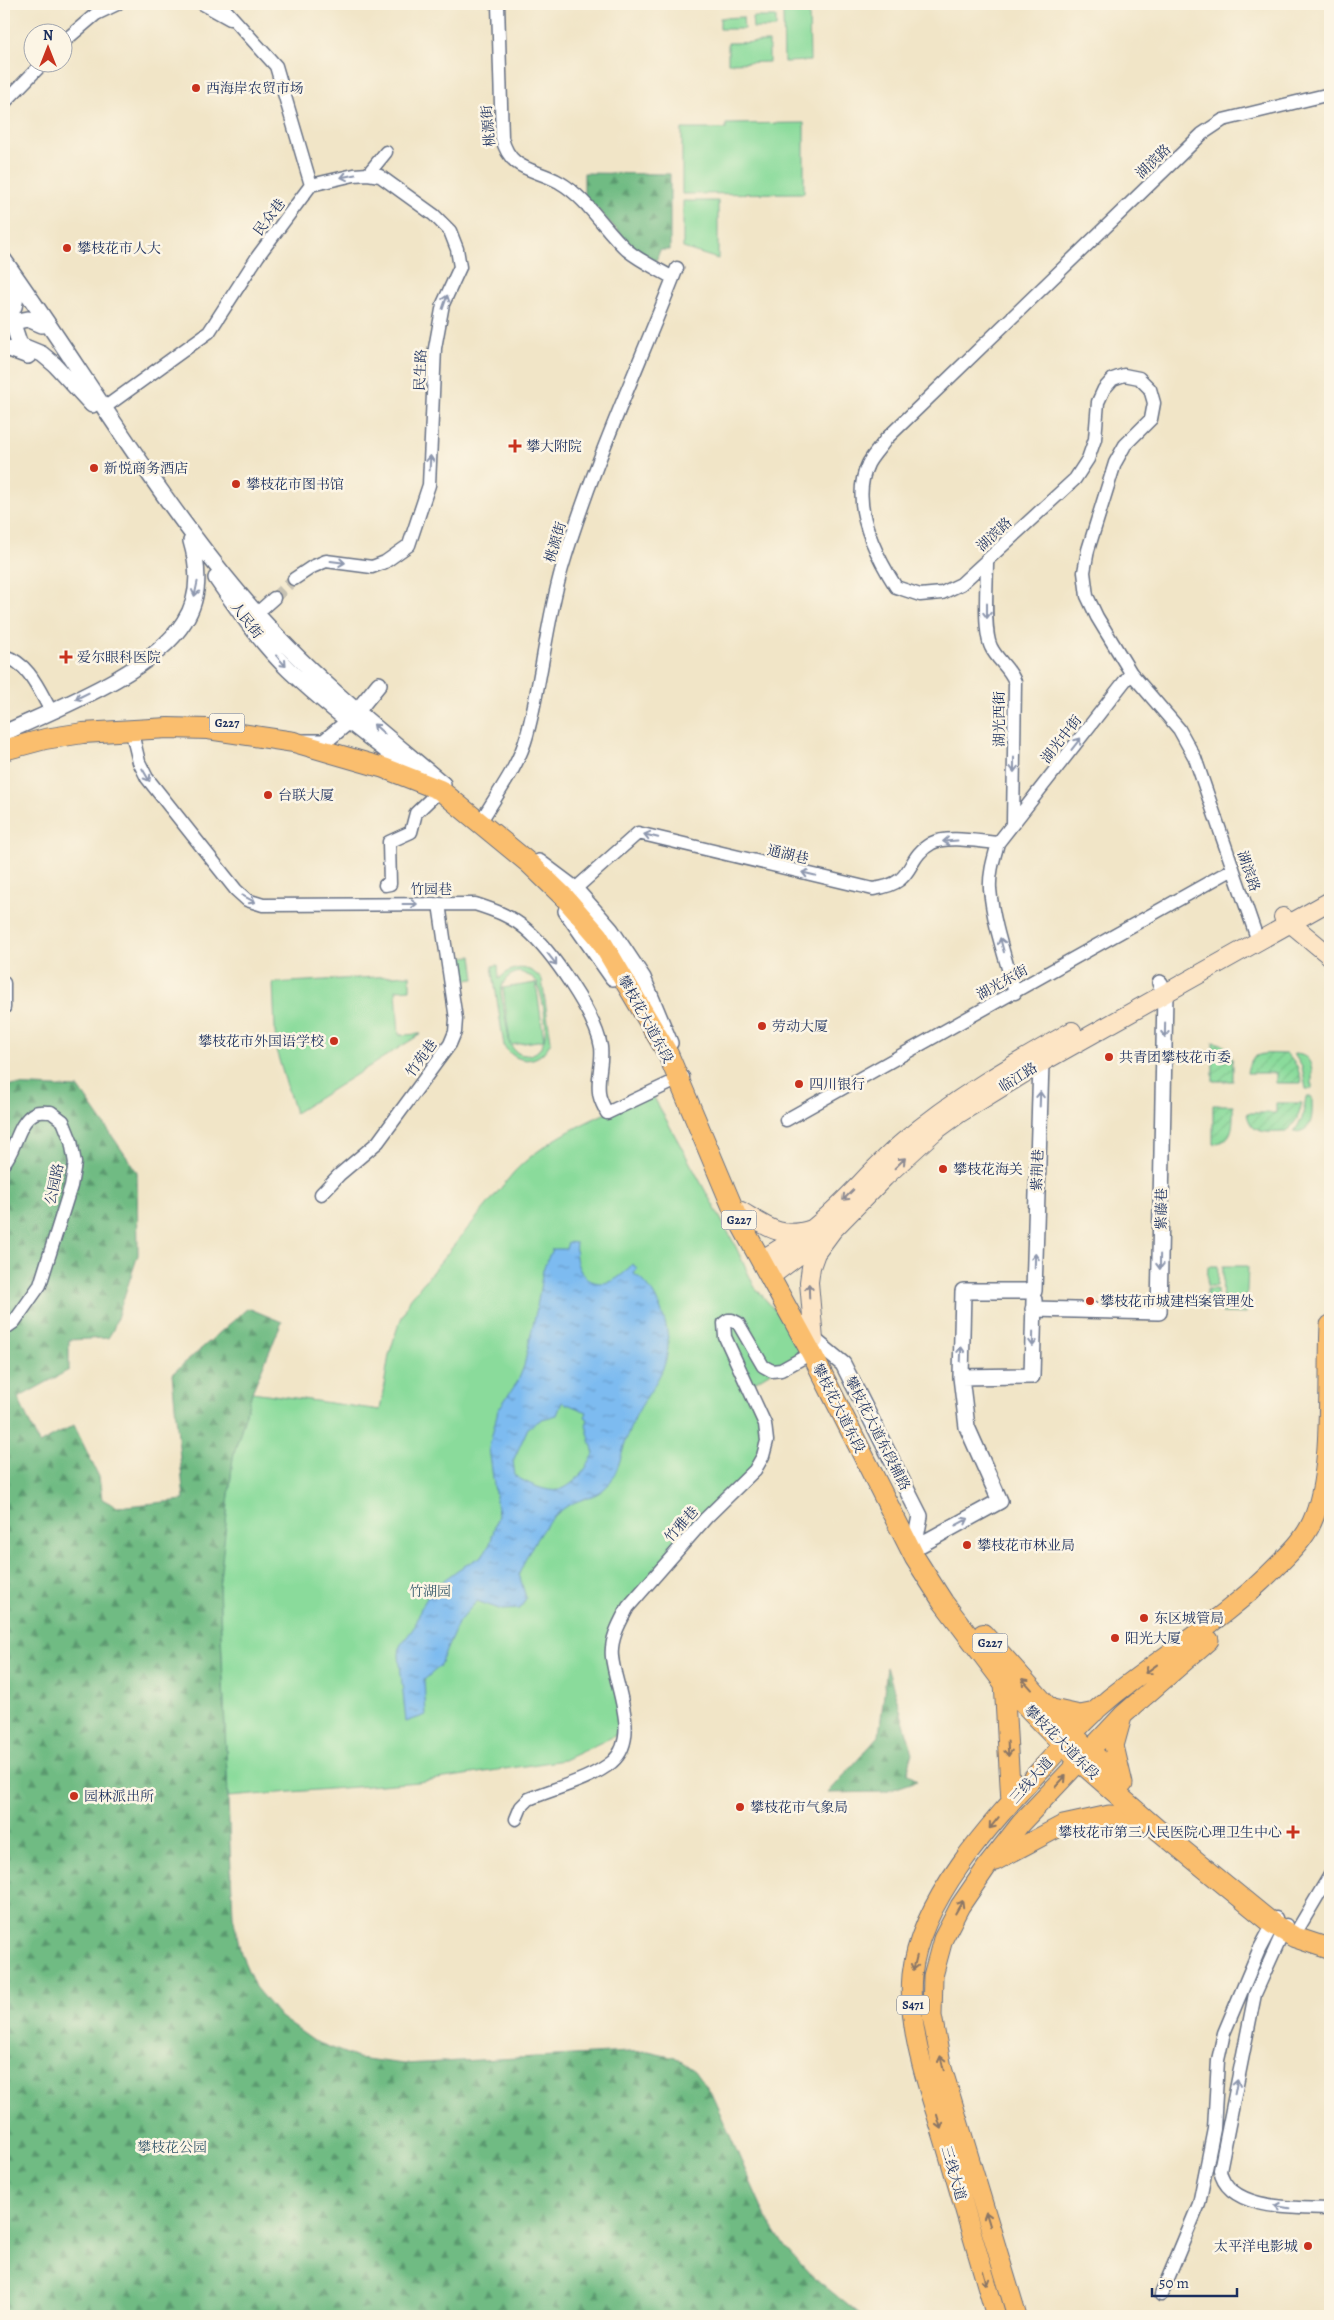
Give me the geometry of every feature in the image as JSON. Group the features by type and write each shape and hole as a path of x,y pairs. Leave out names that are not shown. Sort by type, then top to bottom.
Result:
{"highway":[{"name":"G227","path":"4,737 83,724 166,718 250,726 324,742 375,757 418,774 442,787"},
{"name":"G227","path":"4,750 45,739 131,729 208,730 294,742 442,787"},
{"name":"攀枝花大道东段","path":"442,787 483,818 532,861 598,936 670,1053 734,1213 815,1348 918,1541 952,1598 1048,1708 1067,1739"},
{"name":"攀枝花大道东段","path":"442,787 532,861"},
{"name":"攀枝花大道东段","path":"680,1079 768,1267"},
{"name":"攀枝花大道东段","path":"815,1348 915,1558 943,1602 1004,1683 1084,1755 1141,1816 1284,1925 1330,1949"},
{"name":"攀枝花大道东段","path":"1084,1755 1124,1784 1284,1925 1330,1940"}],"main road":[{"name":"临江路","path":"768,1267 812,1229 902,1142 927,1122 1038,1057 1291,916 1330,888"},
{"name":"临江路","path":"1291,916 1330,901"},
{"path":"1291,916 1330,941"},
{"path":"1291,916 1330,956"},
{"name":"临江路","path":"815,1348 809,1296 811,1267 816,1253 833,1230 885,1177 934,1132 1038,1057"},
{"path":"741,1211 777,1232 801,1233 812,1229"},
{"path":"768,1267 833,1230"},
{"name":"三线大道","path":"1017,2316 942,2068 932,2016 933,1976 943,1940 960,1906 988,1865 1022,1823 1123,1715 1263,1581 1299,1543 1312,1523 1321,1500 1326,1453 1330,1325"},
{"name":"三线大道","path":"996,2316 923,2067 913,2017 912,1975 923,1933 940,1896 969,1854 1011,1802 1067,1739 1110,1698 1194,1645 1270,1589 1307,1550 1322,1528 1330,1506"},
{"path":"1004,1683 1011,1802"},
{"path":"1048,1708 1080,1715 1095,1712"},
{"path":"1123,1715 1116,1732 1114,1746 1117,1765 1124,1784"},
{"path":"988,1865 1063,1825 1109,1815 1141,1816"}],"street":[{"path":"72,34 96,14 117,4"},
{"path":"202,4 236,23"},
{"path":"220,4 276,66 311,185 368,174 386,152"},
{"name":"桃源街","path":"483,818 515,767 527,736 548,625 579,515 675,273 628,251 573,192 546,170 514,163 506,152 502,138 498,4"},
{"path":"4,103 34,72"},
{"name":"湖滨路","path":"1256,936 1195,758 1179,729 1131,673 1087,596 1084,572 1088,550 1115,463 1125,445 1151,419 1154,404 1150,388 1139,378 1124,375 1113,379 1104,389 1098,402 1095,439 1088,459 1075,479 987,562 961,584 942,592 920,595 896,587 876,556 866,524 861,487 868,464 886,440 1202,134 1223,120 1330,94"},
{"name":"民生路","path":"294,579 312,567 326,561 338,561 358,566 372,566 384,562 408,545 429,485 435,348 443,304 460,267 457,249 450,231 434,215 380,176 368,174"},
{"name":"民众巷","path":"100,409 209,332 258,256 311,185"},
{"path":"4,260 100,409"},
{"path":"6,274 100,409"},
{"path":"4,322 11,315 16,298 6,274"},
{"path":"42,325 28,319 18,321 14,327 20,345 42,354 100,409"},
{"path":"4,347 33,358 67,378"},
{"name":"人民街","path":"100,409 246,623 289,670 353,715 442,787"},
{"name":"人民街","path":"100,409 256,614 353,715 418,774"},
{"path":"4,733 105,685 140,664 172,638 185,622 196,587 196,562 191,541"},
{"name":"湖光西街","path":"987,562 988,633 990,646 1012,673 1015,682 1014,824"},
{"path":"256,614 274,598"},
{"path":"4,656 12,658 28,671 51,711"},
{"name":"湖光中街","path":"998,843 1131,673"},
{"path":"294,742 324,742 353,715 379,684"},
{"name":"竹园巷","path":"131,729 139,762 147,778 236,890 247,900 263,905 475,904 502,912 527,929 549,955 570,983 597,1030 601,1048 598,1094 607,1113 680,1079"},
{"path":"385,885 390,884 389,842 411,832 416,813 442,787"},
{"name":"通湖巷","path":"575,889 638,833 873,889 891,886 905,877 919,854 933,843 952,840 998,843"},
{"path":"998,843 992,865 990,888 995,916 1015,992"},
{"name":"G227","path":"532,861 575,889 611,930 642,978 670,1053"},
{"name":"湖光东街","path":"786,1120 1233,869"},
{"name":"竹苑巷","path":"321,1194 339,1175 378,1142 450,1044 455,1032 454,1004 439,904"},
{"path":"4,983 4,1008"},
{"name":"紫藤巷","path":"1033,1309 1159,1312 1162,988"},
{"name":"紫荆巷","path":"960,1376 1032,1376 1038,1057"},
{"name":"公园路","path":"4,1163 9,1157 24,1124 35,1113 50,1112 63,1121 72,1141 75,1163 72,1186 40,1285 14,1322 4,1329"},
{"path":"918,1541 1000,1501 968,1427 960,1376 963,1291 1034,1290"},
{"name":"竹雅巷","path":"516,1819 521,1807 529,1799 596,1772 613,1761 622,1748 625,1731 624,1713 612,1656 614,1637 620,1621 628,1607 706,1518 755,1470 763,1456 767,1441 765,1424 725,1337 724,1324 732,1320 738,1323 763,1366 772,1371 781,1370 815,1348"},
{"path":"1161,2295 1199,2204 1214,2128 1218,2060 1224,2033 1252,1966 1284,1925 1330,1875"},
{"path":"1284,1925 1255,1994 1220,2170 1221,2179 1226,2187 1236,2194 1258,2203 1287,2208 1330,2209"}],"green space":[{"path":"783,12 809,12 810,61 784,62"},
{"path":"743,17 744,29 720,29 720,18"},
{"path":"752,17 776,17 776,28 753,28"},
{"path":"769,42 769,62 728,63 728,43"},
{"path":"804,123 804,193 682,194 682,129 726,129 726,124"},
{"path":"584,173 670,174 670,250 660,250 656,261 634,248 584,195"},
{"path":"683,201 718,201 718,259 683,248"},
{"path":"472,956 475,979 464,980 461,957"},
{"path":"498,965 499,979 510,971 521,968 532,971 542,980 551,1041 542,1054 536,1058 529,1060 516,1057 504,1046 492,966","holes":["520,972 532,977 537,982 544,1013 544,1039 536,983 503,988 510,1044 501,993 503,985 509,976","544,1040 536,1053 526,1055 517,1052 511,1045"]},
{"path":"410,975 410,989 396,990 399,1035 421,1034 295,1113 276,1050 273,983"},
{"path":"1213,1042 1220,1044 1229,1051 1232,1062 1233,1081 1213,1081"},
{"path":"1261,1054 1287,1054 1297,1066 1302,1083 1276,1083 1276,1073 1247,1073 1249,1065 1256,1056"},
{"path":"1294,1054 1306,1057 1309,1061 1312,1071 1312,1089 1306,1089 1302,1067"},
{"name":"攀枝花公园","path":"10,1085 79,1088 137,1172 138,1255 113,1330 108,1338 69,1340 69,1370 18,1398 39,1444 74,1425 99,1477 102,1499 117,1507 184,1500 172,1374 248,1308 282,1322 252,1392 233,1457 219,1589 233,1916 241,1954 255,1987 280,2017 314,2041 357,2058 404,2064 648,2051 675,2057 695,2071 711,2093 766,2217 785,2247 810,2274 861,2316 4,2316 4,1098"},
{"name":"竹湖园","path":"651,1092 734,1243 754,1286 812,1354 772,1371 748,1386 765,1424 763,1456 628,1607 614,1637 625,1731 564,1760 418,1782 228,1797 219,1585 233,1457 252,1392 380,1410 389,1355 398,1326 410,1299 514,1172 545,1146 579,1126"},
{"path":"1306,1097 1312,1097 1311,1120 1306,1129 1294,1132 1302,1119"},
{"path":"1276,1103 1302,1103 1297,1119 1287,1132 1261,1131 1252,1126 1247,1113 1276,1113"},
{"path":"1213,1105 1233,1105 1233,1112 1229,1136 1225,1140 1213,1144"},
{"path":"1208,1266 1218,1266 1217,1286 1207,1286"},
{"path":"1223,1266 1248,1266 1246,1314 1222,1313"},
{"path":"1207,1289 1217,1289 1217,1309 1207,1309"},
{"path":"887,1667 913,1753 907,1773 917,1781 885,1792 828,1793 879,1736"}],"water":[{"path":"568,1242 576,1243 576,1257 579,1269 585,1277 593,1282 612,1281 632,1264 637,1268 634,1274 650,1290 661,1310 667,1330 668,1346 666,1361 629,1431 617,1470 609,1484 596,1494 573,1503 560,1511 552,1518 533,1545 519,1574 526,1598 520,1609 502,1610 477,1601 459,1621 439,1667 424,1680 426,1715 406,1722 399,1655 400,1646 415,1626 421,1608 433,1588 459,1569 482,1556 490,1544 498,1515 489,1448 498,1410 518,1381 524,1366 543,1270 552,1249 566,1249","holes":["562,1402 587,1412 585,1417 588,1419 586,1425 594,1454 588,1465 570,1485 554,1491 536,1486 515,1476 513,1461 528,1428 542,1419 557,1415"]}],"tunnel":[{"path":"274,598 294,579"}],"place":[{"name":"西海岸农贸市场","path":"196,88"},
{"name":"攀枝花市人大","path":"67,248"},
{"name":"攀大附院","path":"515,446"},
{"name":"新悦商务酒店","path":"94,468"},
{"name":"攀枝花市图书馆","path":"236,484"},
{"name":"爱尔眼科医院","path":"66,657"},
{"name":"台联大厦","path":"268,795"},
{"name":"劳动大厦","path":"762,1026"},
{"name":"攀枝花市外国语学校","path":"334,1041"},
{"name":"共青团攀枝花市委","path":"1109,1057"},
{"name":"四川银行","path":"799,1084"},
{"name":"攀枝花海关","path":"943,1169"},
{"name":"攀枝花市城建档案管理处","path":"1090,1301"},
{"name":"攀枝花市林业局","path":"967,1545"},
{"name":"东区城管局","path":"1144,1618"},
{"name":"阳光大厦","path":"1115,1638"},
{"name":"园林派出所","path":"74,1796"},
{"name":"攀枝花市气象局","path":"740,1807"},
{"name":"攀枝花市第三人民医院心理卫生中心","path":"1293,1832"},
{"name":"太平洋电影城","path":"1308,2246"}]}
